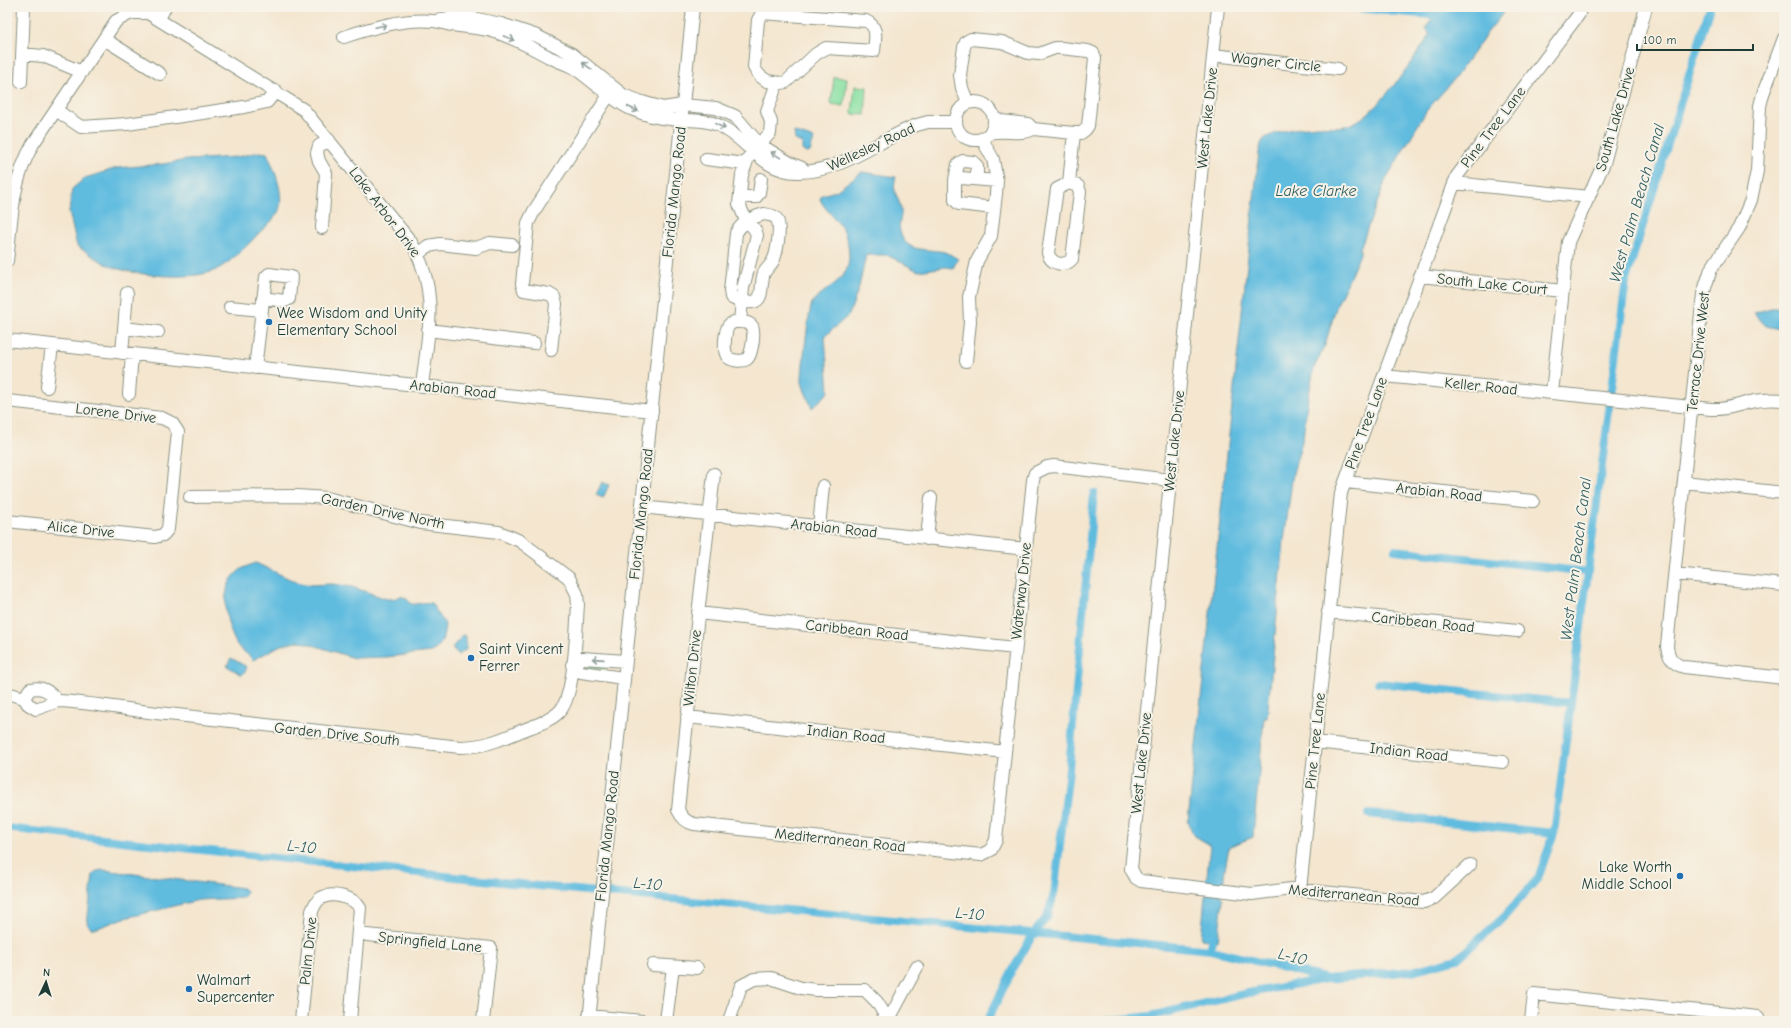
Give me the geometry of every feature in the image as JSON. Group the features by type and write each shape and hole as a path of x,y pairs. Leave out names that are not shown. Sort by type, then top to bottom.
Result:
{"street":[{"path":"21,82 24,7"},
{"path":"159,19 165,7"},
{"name":"Florida Mango Road","path":"589,1019 693,7"},
{"name":"West Lake Drive","path":"1133,874 1130,863 1218,7"},
{"name":"Pine Tree Lane","path":"1300,890 1341,493 1457,176 1579,14 1580,7"},
{"name":"South Lake Drive","path":"1552,393 1568,242 1604,163 1646,7"},
{"name":"Lake Arbor Drive","path":"7,261 17,179 33,144 116,21 129,10 148,13 276,91 304,110 411,242 426,273 429,287 430,308 422,386"},
{"path":"762,13 866,21 872,23 875,28 874,51 826,48 816,54 786,82 777,83 763,79 754,67 758,20 762,13"},
{"path":"344,37 392,24 434,21 446,17 467,17 500,24 537,36 572,54 612,92 534,211 528,223 522,284 524,290 554,296 556,304 551,350"},
{"name":"Terrace Drive West","path":"1784,38 1760,106 1757,171 1751,200 1739,228 1718,258 1706,282 1703,294 1667,646 1670,658 1673,662 1684,667 1784,678"},
{"path":"104,39 160,74"},
{"path":"968,103 962,88 960,75 964,47 966,42 971,39 1002,42 1028,53 1039,54 1055,48 1061,48 1088,51 1093,54 1095,58 1088,126 1085,130 1081,133 1033,129 1027,133 1000,131 986,136 970,140 964,137 957,128 955,122 957,112 968,103 979,102 989,108 994,118 994,124 986,136"},
{"path":"22,54 43,56 82,72"},
{"name":"Wagner Circle","path":"1213,55 1338,69"},
{"path":"740,322 747,269 756,241 755,230 747,221 741,210 740,194 742,175 745,164 770,132 771,128 767,111 777,83"},
{"path":"56,110 81,127 128,124 244,107 267,102 276,91"},
{"name":"Wellesley Road","path":"612,92 663,108 683,105 716,108 735,116 756,148 773,166 799,172 829,168 917,125 928,122 955,122"},
{"name":"Wellesley Road","path":"612,92 619,102 646,115 670,119 707,121 719,126 756,148"},
{"path":"994,118 1028,124 1033,129"},
{"path":"1069,183 1074,133"},
{"path":"966,361 970,322 969,297 976,261 991,236 997,181 993,159 986,136"},
{"path":"322,228 326,173 318,161 317,153 319,146 329,140"},
{"path":"706,159 745,164"},
{"path":"977,179 977,166 973,162 963,161 958,164 955,180 955,200 959,204 994,208"},
{"path":"740,194 746,197 756,197 759,193 761,179"},
{"path":"955,180 977,179 997,181"},
{"path":"1069,183 1078,186 1080,192 1072,259 1069,263 1063,264 1054,262 1050,259 1048,254 1056,190 1069,183"},
{"path":"1454,183 1588,197"},
{"path":"760,215 771,215 776,218 779,225 776,254 769,268 764,273 760,297 756,301 742,302 736,301 731,297 730,291 736,233 738,229 747,221 760,215"},
{"path":"418,254 428,246 440,244 476,248 490,243 512,245"},
{"path":"255,368 263,298 266,277 269,274 291,277 289,299 285,301 263,298"},
{"name":"South Lake Court","path":"1420,276 1563,291"},
{"path":"127,293 124,328 129,394"},
{"path":"230,308 262,310"},
{"path":"124,328 158,332"},
{"path":"428,330 534,343"},
{"name":"Arabian Road","path":"7,340 652,411"},
{"path":"48,387 52,345"},
{"name":"Keller Road","path":"1384,376 1722,410 1764,399 1784,400"},
{"name":"Lorene Drive","path":"7,400 162,418 172,423 178,432 168,529 163,535 156,537"},
{"name":"Waterway Drive","path":"994,845 1033,480 1035,473 1040,469 1054,466 1170,480"},
{"name":"Wilton Drive","path":"684,820 678,810 714,474"},
{"name":"Arabian Road","path":"1345,482 1533,501"},
{"path":"1684,482 1784,493"},
{"path":"818,527 823,486"},
{"name":"Garden Drive North","path":"190,497 297,496 327,498 421,523 494,531 510,536 520,541 564,574 575,588 578,605 572,665"},
{"path":"927,539 931,498"},
{"name":"Arabian Road","path":"642,507 1026,550"},
{"name":"Alice Drive","path":"7,521 156,537"},
{"path":"1675,574 1784,585"},
{"name":"Caribbean Road","path":"1328,612 1517,631"},
{"name":"Caribbean Road","path":"698,613 1015,648"},
{"path":"623,678 581,672 572,665 584,658 625,661"},
{"name":"Garden Drive South","path":"7,693 24,698 28,704 36,708 58,700 121,707 139,712 472,747 497,742 554,716 563,708 568,697 572,665"},
{"path":"24,698 30,689 39,687 47,690 58,700"},
{"name":"Indian Road","path":"687,717 1005,752"},
{"name":"Indian Road","path":"1315,742 1503,762"},
{"name":"Mediterranean Road","path":"684,820 694,824 981,855 986,853 994,845"},
{"name":"Mediterranean Road","path":"1133,874 1141,881 1258,894 1280,889 1424,902 1434,898 1470,865"},
{"name":"Palm Drive","path":"301,1021 312,911 315,903 320,898 327,896 349,898 357,902 360,908 350,1021"},
{"name":"Springfield Lane","path":"367,935 491,948 483,1021"},
{"path":"653,965 697,968"},
{"path":"666,1021 673,967"},
{"path":"888,1021 917,967"},
{"path":"729,1021 741,986 754,979 771,978 801,988 816,990 865,990 877,1002 888,1021"},
{"path":"1531,1021 1534,994 1758,1019"},
{"path":"589,1019 642,1021"}],"green space":[{"path":"834,77 847,78 844,106 831,104"},
{"path":"855,86 867,87 865,115 852,114"},
{"path":"583,662 606,665 606,669 584,669 582,666"}],"water":[{"name":"Lake Clarke","path":"1440,7 1508,7 1487,33 1455,78 1427,110 1386,179 1360,248 1360,254 1337,304 1325,345 1314,368 1307,404 1303,438 1293,473 1284,541 1267,718 1264,718 1253,837 1229,847 1224,875 1225,881 1222,884 1220,895 1223,899 1218,941 1201,939 1205,896 1208,894 1209,883 1205,879 1207,876 1210,845 1193,835 1188,821 1260,147 1263,140 1267,137 1280,132 1314,126 1342,127 1360,120 1382,100 1393,87 1429,37 1429,33 1426,28"},
{"path":"794,132 814,139 810,152 806,153 802,150 802,143 795,140"},
{"path":"259,152 267,153 273,167 280,192 280,208 273,220 244,249 216,270 206,273 178,276 162,276 132,272 108,265 77,246 69,212 72,189 85,178 117,168 163,164 187,160 237,157"},
{"path":"862,172 896,177 894,187 901,210 900,231 907,243 918,249 950,254 958,259 953,268 946,267 918,271 887,255 866,255 859,287 849,315 825,336 829,392 812,408 805,392 802,377 807,329 812,303 845,272 849,257 844,231 824,207 820,199 822,195 836,191"},
{"path":"1771,308 1784,308 1784,330 1766,326 1754,313"},
{"path":"602,482 609,485 603,498 596,495"},
{"path":"256,563 296,582 309,585 332,584 352,587 387,599 393,599 401,596 407,599 411,604 426,602 431,603 445,624 442,640 438,647 431,652 387,657 354,658 300,641 281,645 253,660 240,648 232,635 227,616 226,596 228,586 232,578 243,568"},
{"path":"465,635 466,649 458,655 456,651 453,650 453,646 459,641 461,636"},
{"path":"231,658 247,667 242,675 227,666"},
{"path":"103,870 243,888 247,892 243,898 199,900 121,919 98,928 91,928 87,924 93,875 97,871"}],"waterway":[{"path":"1344,7 1444,16"},
{"name":"West Palm Beach Canal","path":"1105,1021 1151,1016 1248,993 1326,979 1412,971 1457,959 1505,916 1538,878 1554,833 1626,280 1710,7"},
{"path":"987,1021 1012,971 1034,933 1047,917 1054,894 1068,779 1094,493"},
{"path":"1395,550 1588,572"},
{"path":"1378,683 1570,703"},
{"path":"1368,814 1554,833"},
{"name":"L-10","path":"7,828 595,892"},
{"name":"L-10","path":"609,893 1211,950 1324,978"},
{"path":"1211,950 1212,931"}],"place":[{"name":"Wee Wisdom and Unity Elementary School","path":"269,322"},
{"name":"Saint Vincent Ferrer","path":"471,658"},
{"name":"Lake Worth Middle School","path":"1680,876"},
{"name":"Walmart Supercenter","path":"189,989"}]}
